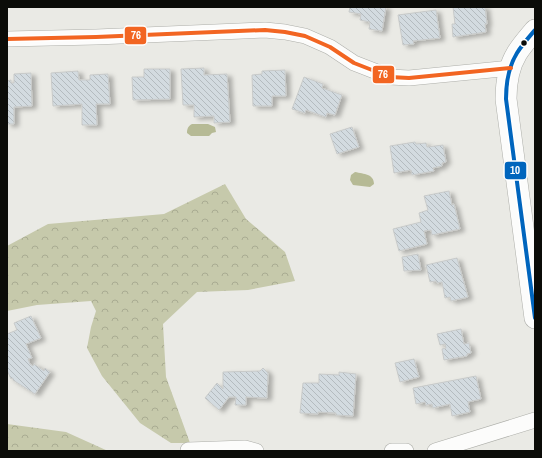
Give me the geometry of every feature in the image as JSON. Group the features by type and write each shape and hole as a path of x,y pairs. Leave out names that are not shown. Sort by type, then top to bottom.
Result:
{"street":[{"path":"7,39 265,30 305,36 330,47 354,64 390,77 409,78 511,68"},
{"path":"535,30 517,53 506,87 506,99 535,318"},
{"path":"435,451 535,420"},
{"path":"188,450 245,448 256,451"},
{"path":"392,451 406,451"}],"green space":[{"path":"225,184 246,219 285,252 295,281 248,290 197,292 163,324 166,377 190,443 171,443 140,423 102,376 87,348 96,311 91,301 37,305 7,311 7,246 48,224 164,214"},
{"path":"7,424 66,432 108,451 7,451"}],"shaded area":[{"path":"192,124 208,124 215,127 216,132 209,136 191,136 187,132"},
{"path":"355,172 370,176 374,181 374,184 370,187 353,185 350,180 351,175"}],"building":[{"path":"350,7 386,7 382,31 369,29 370,22 360,20 361,14 349,12"},
{"path":"453,7 485,7 487,24 485,24 486,32 453,37 452,24 455,24"},
{"path":"436,10 440,38 413,41 414,44 403,45 398,15"},
{"path":"204,68 204,75 227,74 230,122 214,123 214,116 194,117 194,105 183,105 181,69"},
{"path":"144,69 170,69 170,99 133,100 132,77 144,77"},
{"path":"285,70 286,96 272,96 272,106 253,106 252,75 262,74 262,71"},
{"path":"78,71 79,80 90,80 90,75 108,74 110,104 96,104 97,125 82,125 82,104 53,106 51,73"},
{"path":"31,73 32,106 14,107 14,124 7,124 7,81 11,80 11,83 14,83 14,74"},
{"path":"304,77 323,84 322,88 342,95 335,115 327,113 326,117 306,110 305,113 292,109"},
{"path":"352,127 359,147 337,154 330,134"},
{"path":"415,142 416,144 426,143 427,147 443,145 446,162 442,163 442,166 433,168 434,171 412,175 411,170 394,173 390,146"},
{"path":"449,191 460,229 432,235 431,230 424,231 427,244 399,251 393,229 421,222 419,213 428,210 424,196"},
{"path":"418,254 421,270 404,271 402,257"},
{"path":"457,258 468,297 451,301 450,297 445,298 442,282 430,282 426,265"},
{"path":"31,316 41,338 26,344 32,358 28,359 30,364 33,366 34,364 44,371 45,368 50,372 35,394 13,380 13,378 11,379 7,370 7,334 17,330 14,323"},
{"path":"461,329 464,344 469,343 471,353 467,354 467,356 444,360 442,349 446,348 445,344 440,345 437,334"},
{"path":"414,359 419,377 400,382 395,363"},
{"path":"263,368 268,373 267,398 246,397 246,405 235,405 236,397 229,397 219,410 205,398 217,383 223,389 223,372 260,371"},
{"path":"339,372 356,374 353,416 336,415 336,413 300,413 303,383 319,383 319,374 339,375"},
{"path":"476,376 481,399 468,402 470,412 452,416 450,404 433,408 432,404 426,405 425,402 416,404 413,388"}],"transit line":[{"name":"76","path":"7,39 265,30 305,36 330,47 354,63 390,77 409,78 511,68"},
{"name":"10","path":"535,30 514,58 507,81 506,99 535,318"}]}
